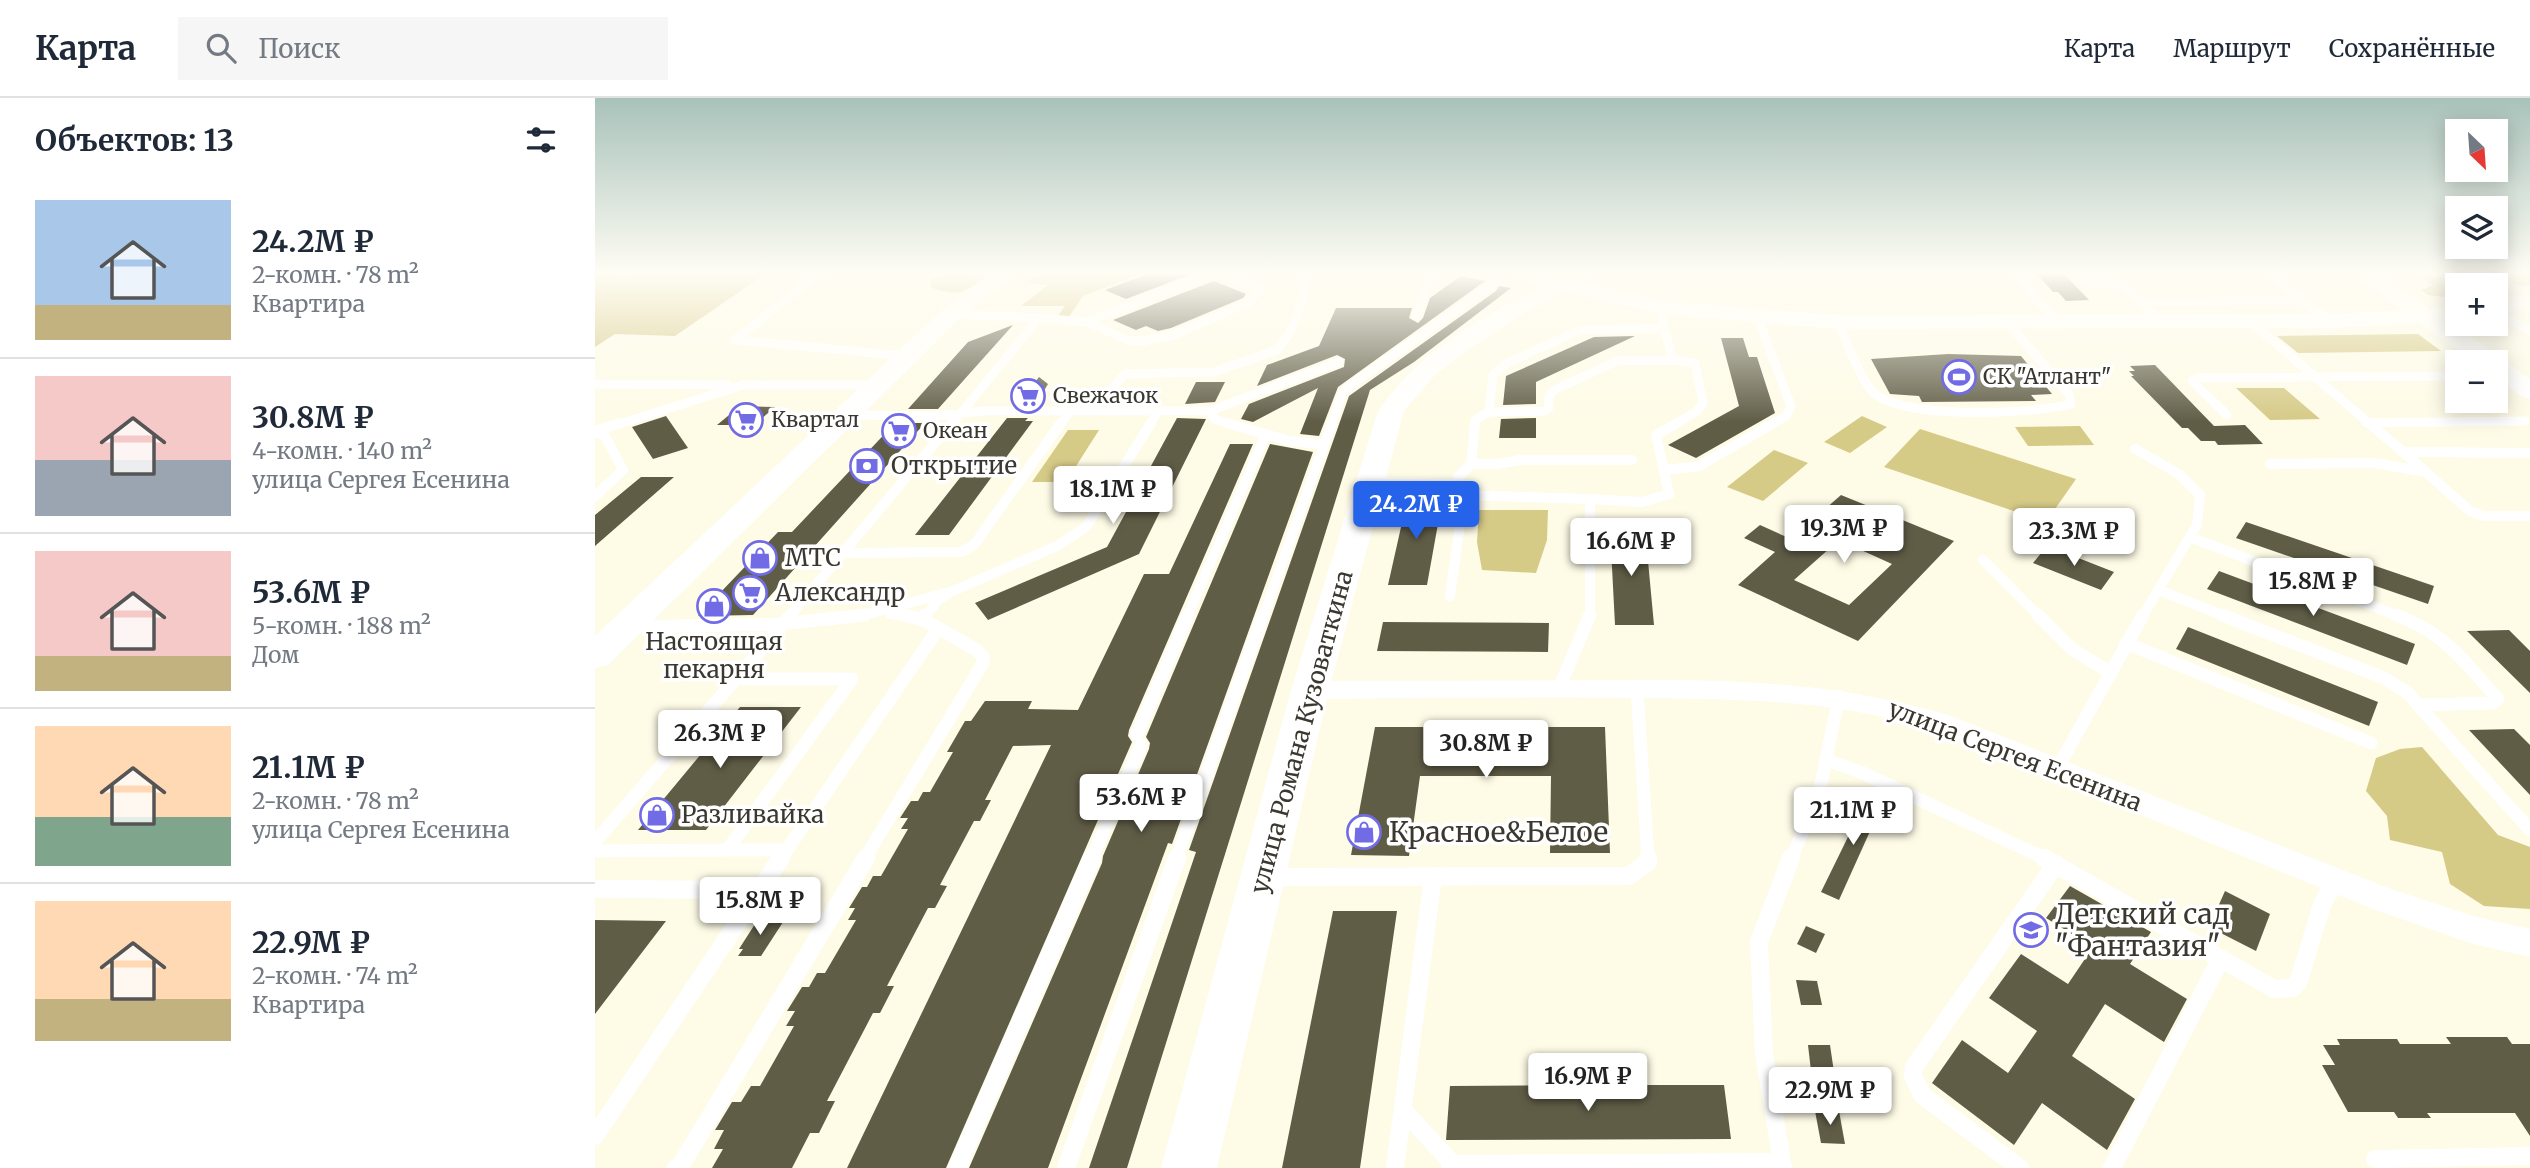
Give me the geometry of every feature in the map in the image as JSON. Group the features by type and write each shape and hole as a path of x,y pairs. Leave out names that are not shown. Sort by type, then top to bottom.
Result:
{"street":[{"path":"595,656 943,322"},
{"name":"улица Романа Кузоваткина","path":"1189,1168 1310,690 1386,423 1397,400 1410,384 1454,349 1496,322"},
{"path":"1838,322 2256,322"},
{"path":"2433,322 2473,350"},
{"path":"2508,375 2530,391"},
{"name":"улица Сергея Есенина","path":"1310,690 1741,689 1839,696 1906,711 2433,917 2530,943"}],"lane":[{"path":"759,322 735,341 800,344 867,354 907,356"},
{"path":"595,842 844,553 1036,322"},
{"path":"1087,322 1130,341 1165,337 1202,322"},
{"path":"1092,410 1125,374 1214,372 1277,350 1283,345 1294,322"},
{"path":"1066,1168 1343,393 1440,322"},
{"path":"1489,412 1493,375 1507,363 1580,330 1639,322"},
{"path":"1667,322 1673,360"},
{"path":"1665,470 1699,466 1790,411 1791,406 1777,361 1759,322"},
{"path":"1838,322 1871,391 1877,397 1911,410 2053,409 2071,404 2069,394 2008,323"},
{"path":"2251,322 2470,511 2484,516 2530,516"},
{"path":"1450,596 1464,495 1457,484 1458,477 1471,464 1475,420 1489,412 1545,411 1549,408 1548,397 1554,390 1610,363 1673,360 1695,363 1703,403 1697,411 1656,435 1670,491 1663,498 1648,501 1464,495"},
{"path":"844,415 984,411 1210,411 1339,362"},
{"path":"2227,415 2192,381 2197,378 2445,376"},
{"path":"595,384 876,385"},
{"path":"595,431 743,385"},
{"path":"844,553 961,552 974,545 1070,411"},
{"path":"868,615 953,591 1057,546 1086,527 1158,411"},
{"path":"1210,411 1214,419 1286,440 1324,445"},
{"path":"2367,423 2525,421"},
{"path":"595,431 605,436 624,470 595,496"},
{"path":"957,1168 1266,434"},
{"path":"2057,769 2109,672 2197,525 2200,495 2194,485 2179,473 2135,449"},
{"path":"2403,453 2530,453"},
{"path":"1471,464 1497,464 1520,460 1632,460"},
{"path":"2270,464 2374,463 2426,472"},
{"path":"1369,482 1457,484"},
{"path":"1559,688 1563,670 1588,628 1591,614 1590,499"},
{"path":"2190,537 2423,625 2448,643 2498,699 2493,703 2418,705"},
{"path":"1983,560 2072,649 2109,672"},
{"path":"2159,590 2383,678 2409,694 2530,830"},
{"path":"932,625 925,614 953,591"},
{"path":"624,627 781,624 868,615 908,615 932,625 978,651 983,657 983,663 681,1165 676,1168"},
{"path":"595,1136 932,625"},
{"path":"2126,643 2371,743"},
{"path":"727,850 852,679 734,679"},
{"path":"1264,877 1629,876 1648,862 1637,689"},
{"path":"1403,1110 1452,1166 1782,1165 1763,1044 1759,942 1820,789 1839,696"},
{"path":"1827,760 1863,773 2056,864 2274,989 2293,988 2298,983 2322,905 2335,880"},
{"path":"595,851 786,850"},
{"path":"2020,1168 1922,1095 1913,1076 1914,1067 2056,864"},
{"path":"1395,1168 1433,876"},
{"path":"595,889 759,890"},
{"path":"2112,1168 2220,960"},
{"path":"2375,1159 2530,1156"}],"shaded area":[{"path":"595,322 695,322 675,336 615,334 595,347"},
{"path":"2418,334 2441,351 2298,353 2277,336"},
{"path":"2236,388 2284,388 2320,419 2270,420"},
{"path":"1862,416 1887,427 1850,453 1824,442"},
{"path":"2080,426 2094,445 2028,446 2015,427"},
{"path":"1920,429 2076,479 2046,522 1884,467"},
{"path":"1068,430 1099,430 1066,482 1032,482"},
{"path":"1774,450 1808,463 1763,501 1727,487"},
{"path":"1479,510 1548,510 1547,540 1536,573 1482,570 1477,542"},
{"path":"2422,747 2498,835 2530,847 2530,909 2484,906 2450,884 2442,852 2390,840 2387,816 2366,791 2376,758 2400,749"}],"building":[{"path":"1117,322 1186,322 1158,331 1146,326 1136,330"},
{"path":"1330,322 1428,322 1338,387 1319,436 1300,434 1318,388 1253,422 1241,419 1249,404 1344,367 1345,359 1337,355 1257,386 1267,365 1319,346"},
{"path":"1453,322 1467,322 1414,362 1370,390 1127,1168 1089,1168 1196,852 1189,850 1349,396"},
{"path":"1013,325 938,409 908,409 968,342"},
{"path":"1635,336 1536,382 1536,404 1503,405 1506,376 1594,337"},
{"path":"1721,338 1743,338 1749,357 1757,357 1775,413 1696,458 1668,445 1739,406"},
{"name":"СК \"Атлант\"","path":"1948,354 2021,356 2052,394 2031,395 2036,401 1922,402 1919,396 1890,394 1871,359"},
{"path":"2155,365 2214,426 2245,425 2263,444 2218,445 2215,441 2201,441 2188,428 2182,428 2129,371 2135,371 2130,366"},
{"path":"1039,377 1048,384 1036,404 1018,404"},
{"path":"1196,382 1225,382 1215,402 1185,404"},
{"path":"740,406 775,407 754,425 717,425"},
{"path":"666,416 688,448 653,459 632,427"},
{"path":"1007,418 1028,418 1025,421 1033,421 949,535 915,535"},
{"path":"1177,418 1206,419 1139,554 988,620 975,603 1107,547"},
{"path":"1536,418 1536,438 1499,438 1501,419"},
{"path":"895,423 925,423 753,615 698,616 778,532 792,532"},
{"path":"1230,444 1253,444 1129,730 1128,736 1132,742 946,1168 847,1168 1051,745 1013,746 985,800 991,800 980,821 974,821 940,885 947,886 935,908 928,908 887,986 894,986 880,1013 873,1013 827,1101 835,1101 819,1133 810,1133 792,1168 712,1168 723,1149 714,1149 724,1130 715,1130 732,1102 741,1102 751,1086 760,1086 794,1026 786,1026 795,1011 787,1011 802,987 809,987 817,973 825,973 856,920 848,920 855,908 849,908 862,887 867,887 873,876 881,876 908,829 901,829 908,818 900,818 911,801 918,801 923,792 930,792 953,752 947,752 965,721 971,721 985,701 1032,701 1028,709 1078,710 1144,574 1169,574"},
{"path":"1270,444 1313,452 1172,844 1168,843 1048,1168 969,1168 1102,863 1149,749 1150,743 1146,737"},
{"path":"641,477 674,477 595,546 595,515"},
{"path":"1841,495 1954,541 1858,641 1738,585 1775,552 1744,538 1760,525 1791,539","holes":["1839,540 1892,564 1849,605 1794,580"]},
{"path":"1408,496 1443,496 1427,585 1388,585"},
{"path":"2246,522 2434,586 2428,604 2236,538"},
{"path":"1610,529 1645,529 1654,625 1615,625"},
{"path":"2047,546 2114,572 2101,590 2033,563"},
{"path":"2219,571 2415,644 2407,665 2207,589"},
{"path":"1383,622 1549,623 1548,652 1377,651"},
{"path":"2188,627 2378,702 2369,726 2176,649"},
{"path":"2509,630 2530,651 2530,693 2467,631"},
{"path":"740,707 801,707 706,830 638,830"},
{"path":"1375,727 1605,727 1610,853 1550,853 1551,776 1420,776 1409,856 1351,855"},
{"path":"2514,729 2530,745 2530,795 2469,730"},
{"path":"1870,792 1885,798 1839,900 1821,892"},
{"path":"2070,886 2151,932 2130,964 2187,999 2164,1042 2105,1004 2072,1056 2135,1099 2107,1150 2042,1103 2014,1145 1932,1083 1962,1040 2008,1073 2037,1031 1989,998 2021,954 2068,984 2093,947 2046,918"},
{"path":"2225,891 2270,914 2256,951 2209,927"},
{"path":"1333,911 1397,911 1360,1168 1282,1168"},
{"path":"785,919 761,956 738,956 743,949 739,949 755,924 762,920"},
{"path":"595,920 666,921 595,1014"},
{"path":"1806,926 1825,934 1816,953 1797,944"},
{"path":"1796,980 1817,981 1822,1005 1801,1005"},
{"path":"2446,1037 2507,1037 2512,1044 2530,1044 2530,1136 2515,1113 2427,1113 2431,1118 2398,1118 2394,1112 2348,1112 2322,1065 2335,1065 2323,1045 2340,1045 2337,1039 2397,1039 2400,1044 2451,1044"},
{"path":"1808,1045 1830,1045 1834,1072 1811,1071"},
{"path":"1724,1085 1731,1139 1446,1140 1450,1086"},
{"path":"1815,1111 1839,1111 1845,1144 1821,1143"}],"place":[{"name":"СК \"Атлант\"","path":"1959,377"},
{"name":"Свежачок","path":"1028,396"},
{"name":"Квартал","path":"746,420"},
{"name":"Океан","path":"899,431"},
{"name":"Открытие","path":"867,466"},
{"name":"МТС","path":"760,558"},
{"name":"Александр","path":"750,593"},
{"name":"Настоящая пекарня","path":"714,606"},
{"name":"Разливайка","path":"657,815"},
{"name":"Красное&Белое","path":"1364,832"},
{"name":"Детский сад \"Фантазия\"","path":"2031,930"}]}
